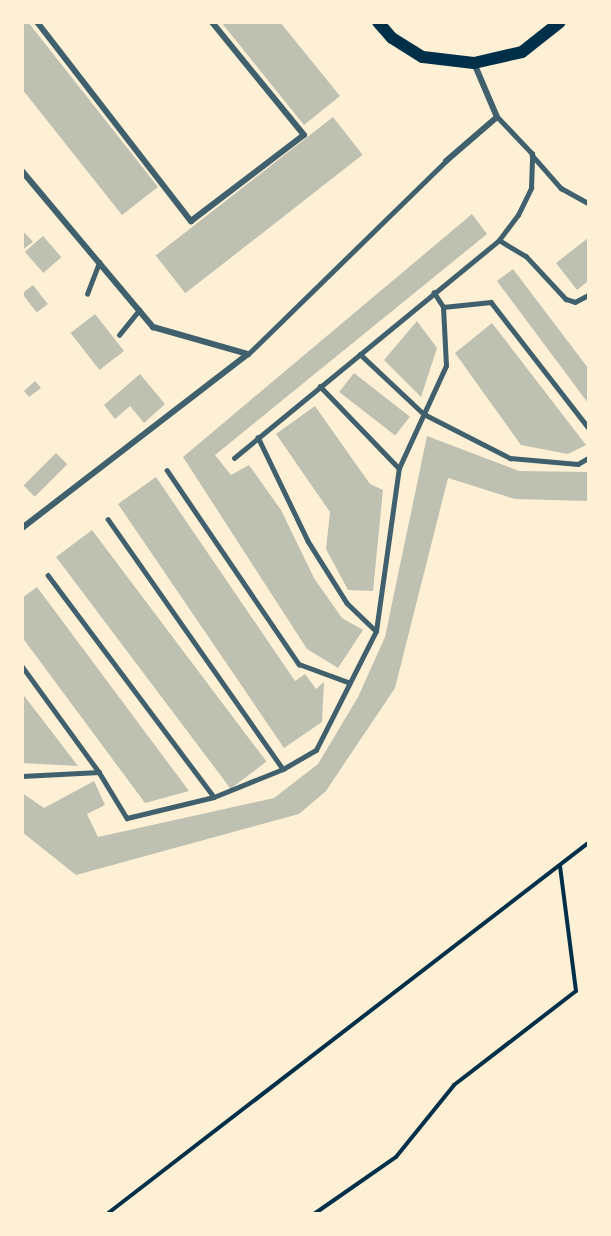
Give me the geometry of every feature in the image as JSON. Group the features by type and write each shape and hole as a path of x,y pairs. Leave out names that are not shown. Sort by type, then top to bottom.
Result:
{"main road":[{"path":"378,22 392,38 423,57 474,63 522,51 560,22"}],"street":[{"path":"36,22 191,221 303,135 212,22"},
{"path":"22,528 248,354 446,161 497,117 474,63"},
{"path":"22,171 153,327 248,354"}],"lane":[{"path":"497,117 561,188 588,203"},
{"path":"234,458 499,240 518,215 531,188 532,154"},
{"path":"499,240 526,256 566,299 576,302 588,295"},
{"path":"87,294 99,262"},
{"path":"22,666 99,772 127,818 214,797 283,769 316,750 348,682 376,632 399,468 446,366 443,307 434,293"},
{"path":"443,307 491,302 588,427"},
{"path":"119,335 139,310"},
{"path":"360,354 424,414 510,458 578,464 588,458"},
{"path":"320,386 399,468"},
{"path":"258,437 308,541 347,603 376,632"},
{"path":"167,470 299,664 348,682"},
{"path":"108,519 283,769"},
{"path":"48,575 214,797"},
{"path":"22,776 99,772"}],"path":[{"path":"107,1214 588,843"},
{"path":"314,1214 396,1157 454,1085 576,991 560,865"}],"building":[{"path":"22,22 28,22 158,187 122,215 22,89"},
{"path":"221,22 280,22 340,96 304,125"},
{"path":"333,117 363,155 185,293 156,256"},
{"path":"472,214 487,234 215,455 231,475 249,465 281,510 314,578 342,618 363,630 338,668 307,649 183,457"},
{"path":"22,230 33,242 22,250"},
{"path":"43,236 61,257 43,273 25,252"},
{"path":"588,238 588,281 577,290 556,263"},
{"path":"513,269 588,368 588,403 497,281"},
{"path":"33,285 48,304 37,313 22,294"},
{"path":"95,314 124,351 100,370 71,333"},
{"path":"417,321 437,348 421,397 384,360"},
{"path":"492,323 586,445 568,454 521,445 455,353"},
{"path":"354,373 410,417 395,436 339,392"},
{"path":"140,374 165,404 144,423 130,406 115,419 104,405"},
{"path":"35,381 41,388 29,397 24,391"},
{"path":"315,406 370,484 383,490 373,591 348,590 326,549 330,512 276,434"},
{"path":"427,436 519,471 588,472 588,501 515,499 448,478 395,688 326,791 299,814 76,875 22,832 22,793 44,808 94,781 105,805 87,814 98,837 274,798 318,764 358,697 385,637"},
{"path":"56,453 67,464 35,497 23,486"},
{"path":"156,477 295,681 305,674 316,689 324,682 322,722 284,748 118,504"},
{"path":"92,530 267,762 231,789 56,557"},
{"path":"37,587 189,791 145,803 22,637 22,598"},
{"path":"22,693 78,766 22,763"}]}
